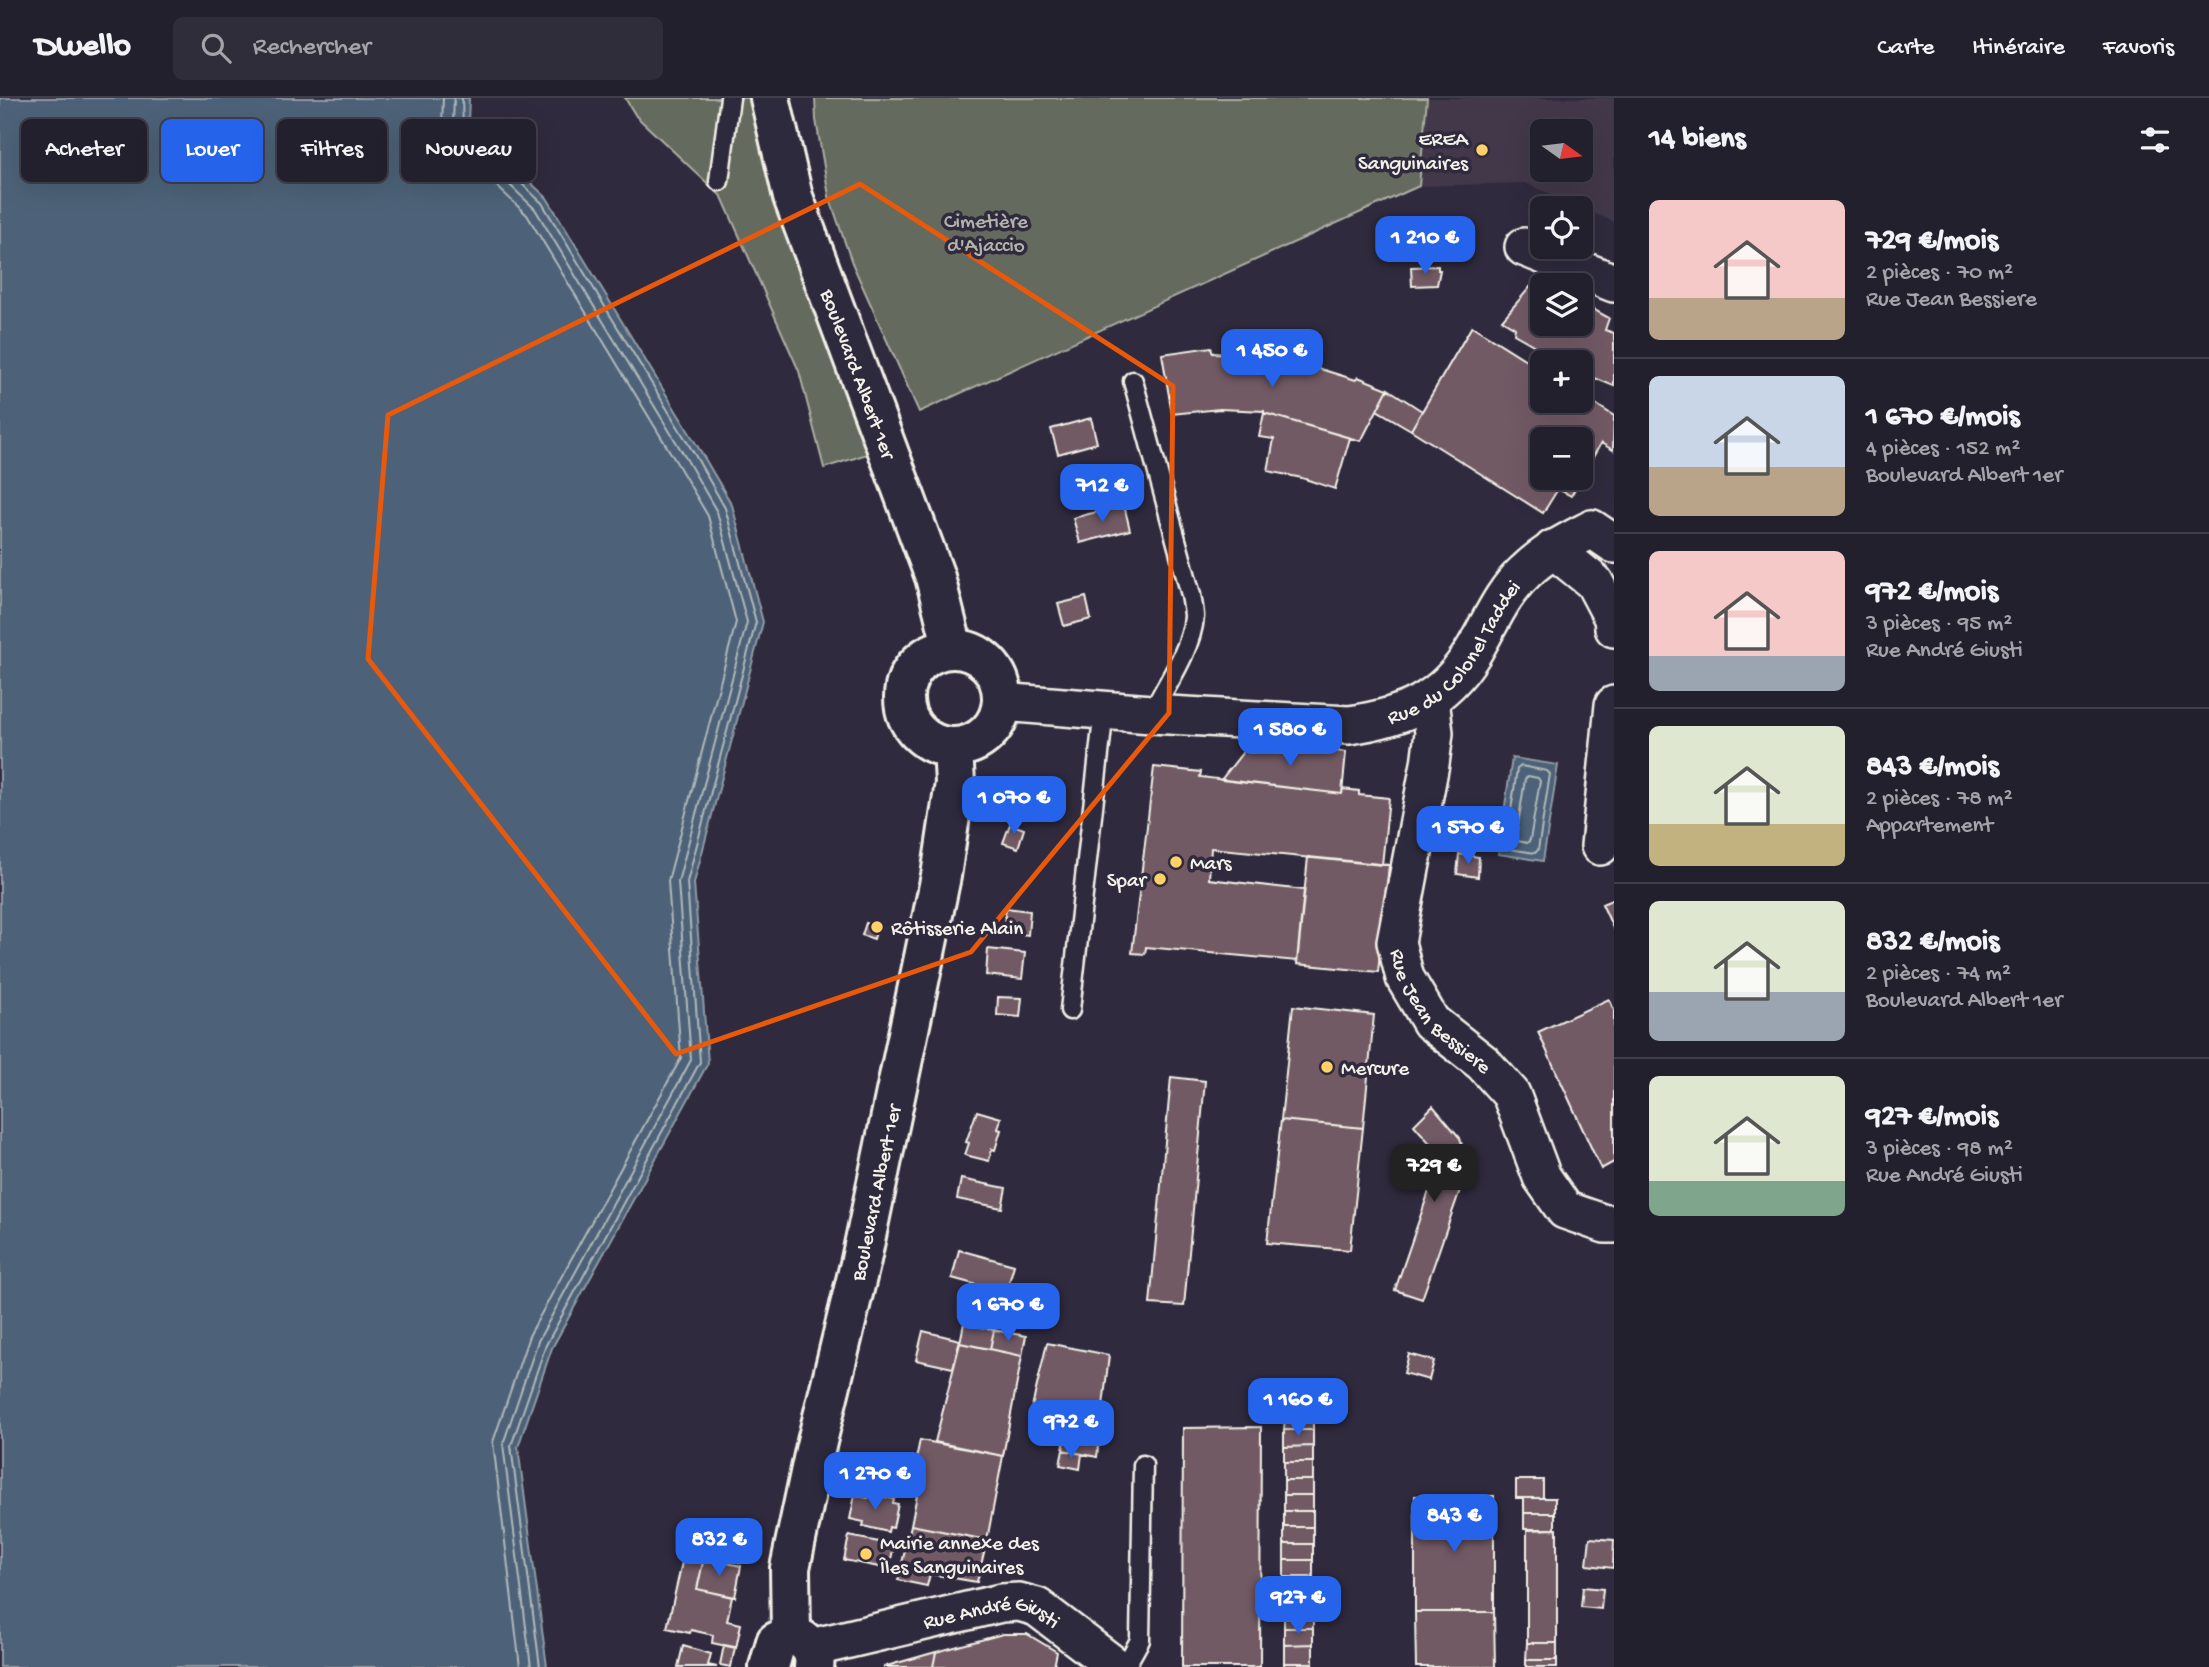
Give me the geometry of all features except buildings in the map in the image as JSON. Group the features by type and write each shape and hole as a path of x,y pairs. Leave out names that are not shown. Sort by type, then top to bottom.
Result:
{"main road":[{"name":"Boulevard Albert 1er","path":"770,98 793,197 935,577 953,649"},
{"path":"953,649 969,651 989,665 1000,686 1002,702 992,729 968,746 953,748 938,746 924,738 913,727 906,714 903,698 913,669 924,658 937,651 953,649"},
{"name":"Boulevard Albert 1er","path":"805,1650 790,1568 861,1259 940,876 955,783 953,748"},
{"path":"769,1667 776,1642 805,1650"}],"street":[{"path":"1524,247 1614,284"},
{"name":"Rue du Colonel Taddei","path":"1002,702 1151,714 1349,725 1393,716 1430,699 1451,681 1465,663 1500,601 1525,572 1553,549 1607,531"},
{"path":"1553,549 1594,582 1613,618 1614,628"},
{"name":"Rue Jean Bessiere","path":"1430,699 1434,733 1396,942 1405,978 1431,1022 1483,1063 1511,1094 1542,1177 1565,1210 1605,1224 1614,1224"},
{"path":"1600,845 1614,705"},
{"name":"Rue André Giusti","path":"805,1650 1000,1603 1019,1602 1037,1607 1116,1667"}],"lane":[{"path":"719,181 730,98"},
{"path":"1133,381 1191,595 1194,616 1177,666 1151,714"},
{"path":"1070,1010 1104,710"},
{"path":"1125,1667 1140,1640 1143,1465"}],"highlighted area":[{"path":"860,184 1173,386 1169,713 971,952 676,1054 368,659 388,415"}],"shaded area":[{"name":"EREA Sanguinaires","path":"1427,98 1614,98 1614,222 1593,213 1593,196 1555,196 1525,183 1419,186"}],"green space":[{"path":"625,98 770,98 870,453 824,468 799,371 722,197 636,116"},
{"name":"Cimetière d'Ajaccio","path":"815,98 1427,98 1419,186 919,412 852,263 829,196 816,120"}],"water":[{"path":"0,98 469,98 468,119 401,119 401,182 530,182 547,198 732,505 763,622 694,883 708,1063 552,1348 518,1447 547,1667 0,1667"},
{"path":"1512,758 1558,765 1543,861 1498,854"}],"place":[{"name":"EREA Sanguinaires","path":"1482,150"},
{"name":"Mars","path":"1176,862"},
{"name":"Spar","path":"1160,879"},
{"name":"Rôtisserie Alain","path":"877,927"},
{"name":"Mercure","path":"1327,1067"},
{"name":"Mairie annexe des Îles Sanguinaires","path":"866,1554"}]}
